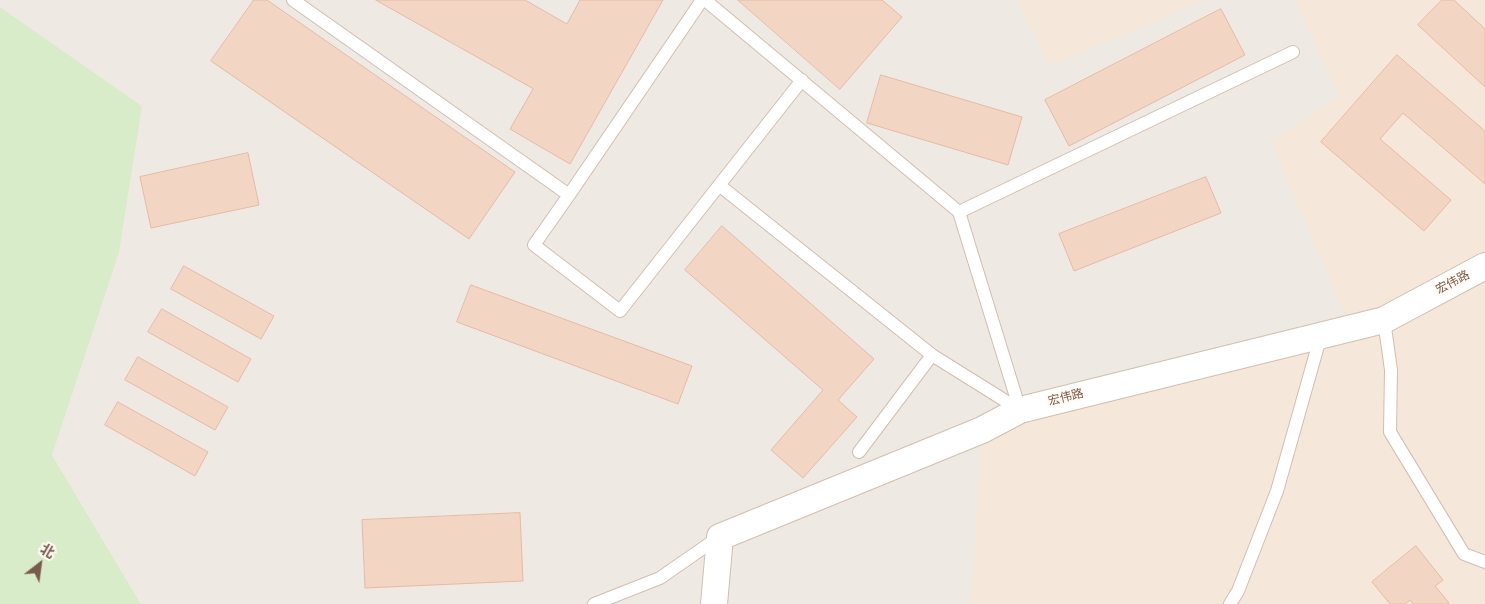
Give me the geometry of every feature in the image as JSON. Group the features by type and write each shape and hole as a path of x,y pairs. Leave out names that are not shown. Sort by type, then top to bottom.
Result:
{"street":[{"name":"宏伟路","path":"720,537 982,430 1020,410 1384,320 1485,266"},
{"path":"714,604 720,537"}],"lane":[{"path":"292,0 569,195"},
{"path":"702,0 534,246 620,311 802,80"},
{"path":"706,0 959,212 1020,410"},
{"path":"959,212 1293,52"},
{"path":"719,185 932,355 1020,410"},
{"path":"1384,320 1391,370 1390,432 1464,554 1485,562"},
{"path":"1230,604 1238,591 1278,491 1321,335"},
{"path":"859,452 932,355"},
{"path":"594,604 660,578 720,537"}],"shaded area":[{"path":"0,0 1485,0 1485,604 141,604 52,455 142,106 0,7"},
{"path":"0,0 1017,0 1051,66 1204,0 1295,0 1339,96 1271,142 1351,328 982,430 972,604 141,604 52,455 119,252 142,106 0,7"}],"green space":[{"path":"0,7 142,106 119,252 52,455 141,604 0,604"}],"building":[{"path":"254,0 267,0 515,172 469,239 211,61"},
{"path":"376,0 525,0 567,24 580,0 663,0 570,164 510,129 533,89"},
{"path":"738,0 882,0 902,17 840,89"},
{"path":"1442,0 1454,0 1485,29 1485,87 1418,25"},
{"path":"1221,9 1245,55 1069,146 1045,100"},
{"path":"1397,55 1485,131 1485,184 1403,113 1380,139 1451,200 1424,231 1321,142"},
{"path":"881,75 1022,117 1008,165 867,123"},
{"path":"248,153 259,205 151,228 140,177"},
{"path":"1206,177 1221,213 1074,271 1059,234"},
{"path":"722,226 874,359 838,400 857,417 803,478 771,450 823,390 685,270"},
{"path":"184,266 274,316 261,339 171,289"},
{"path":"471,285 692,366 678,404 457,322"},
{"path":"162,309 251,359 238,382 148,332"},
{"path":"138,357 228,407 215,430 125,380"},
{"path":"118,402 208,452 195,476 105,425"},
{"path":"520,513 523,581 365,588 362,520"},
{"path":"1416,546 1443,580 1435,586 1449,603 1413,604 1410,600 1405,604 1390,604 1372,582"}]}
